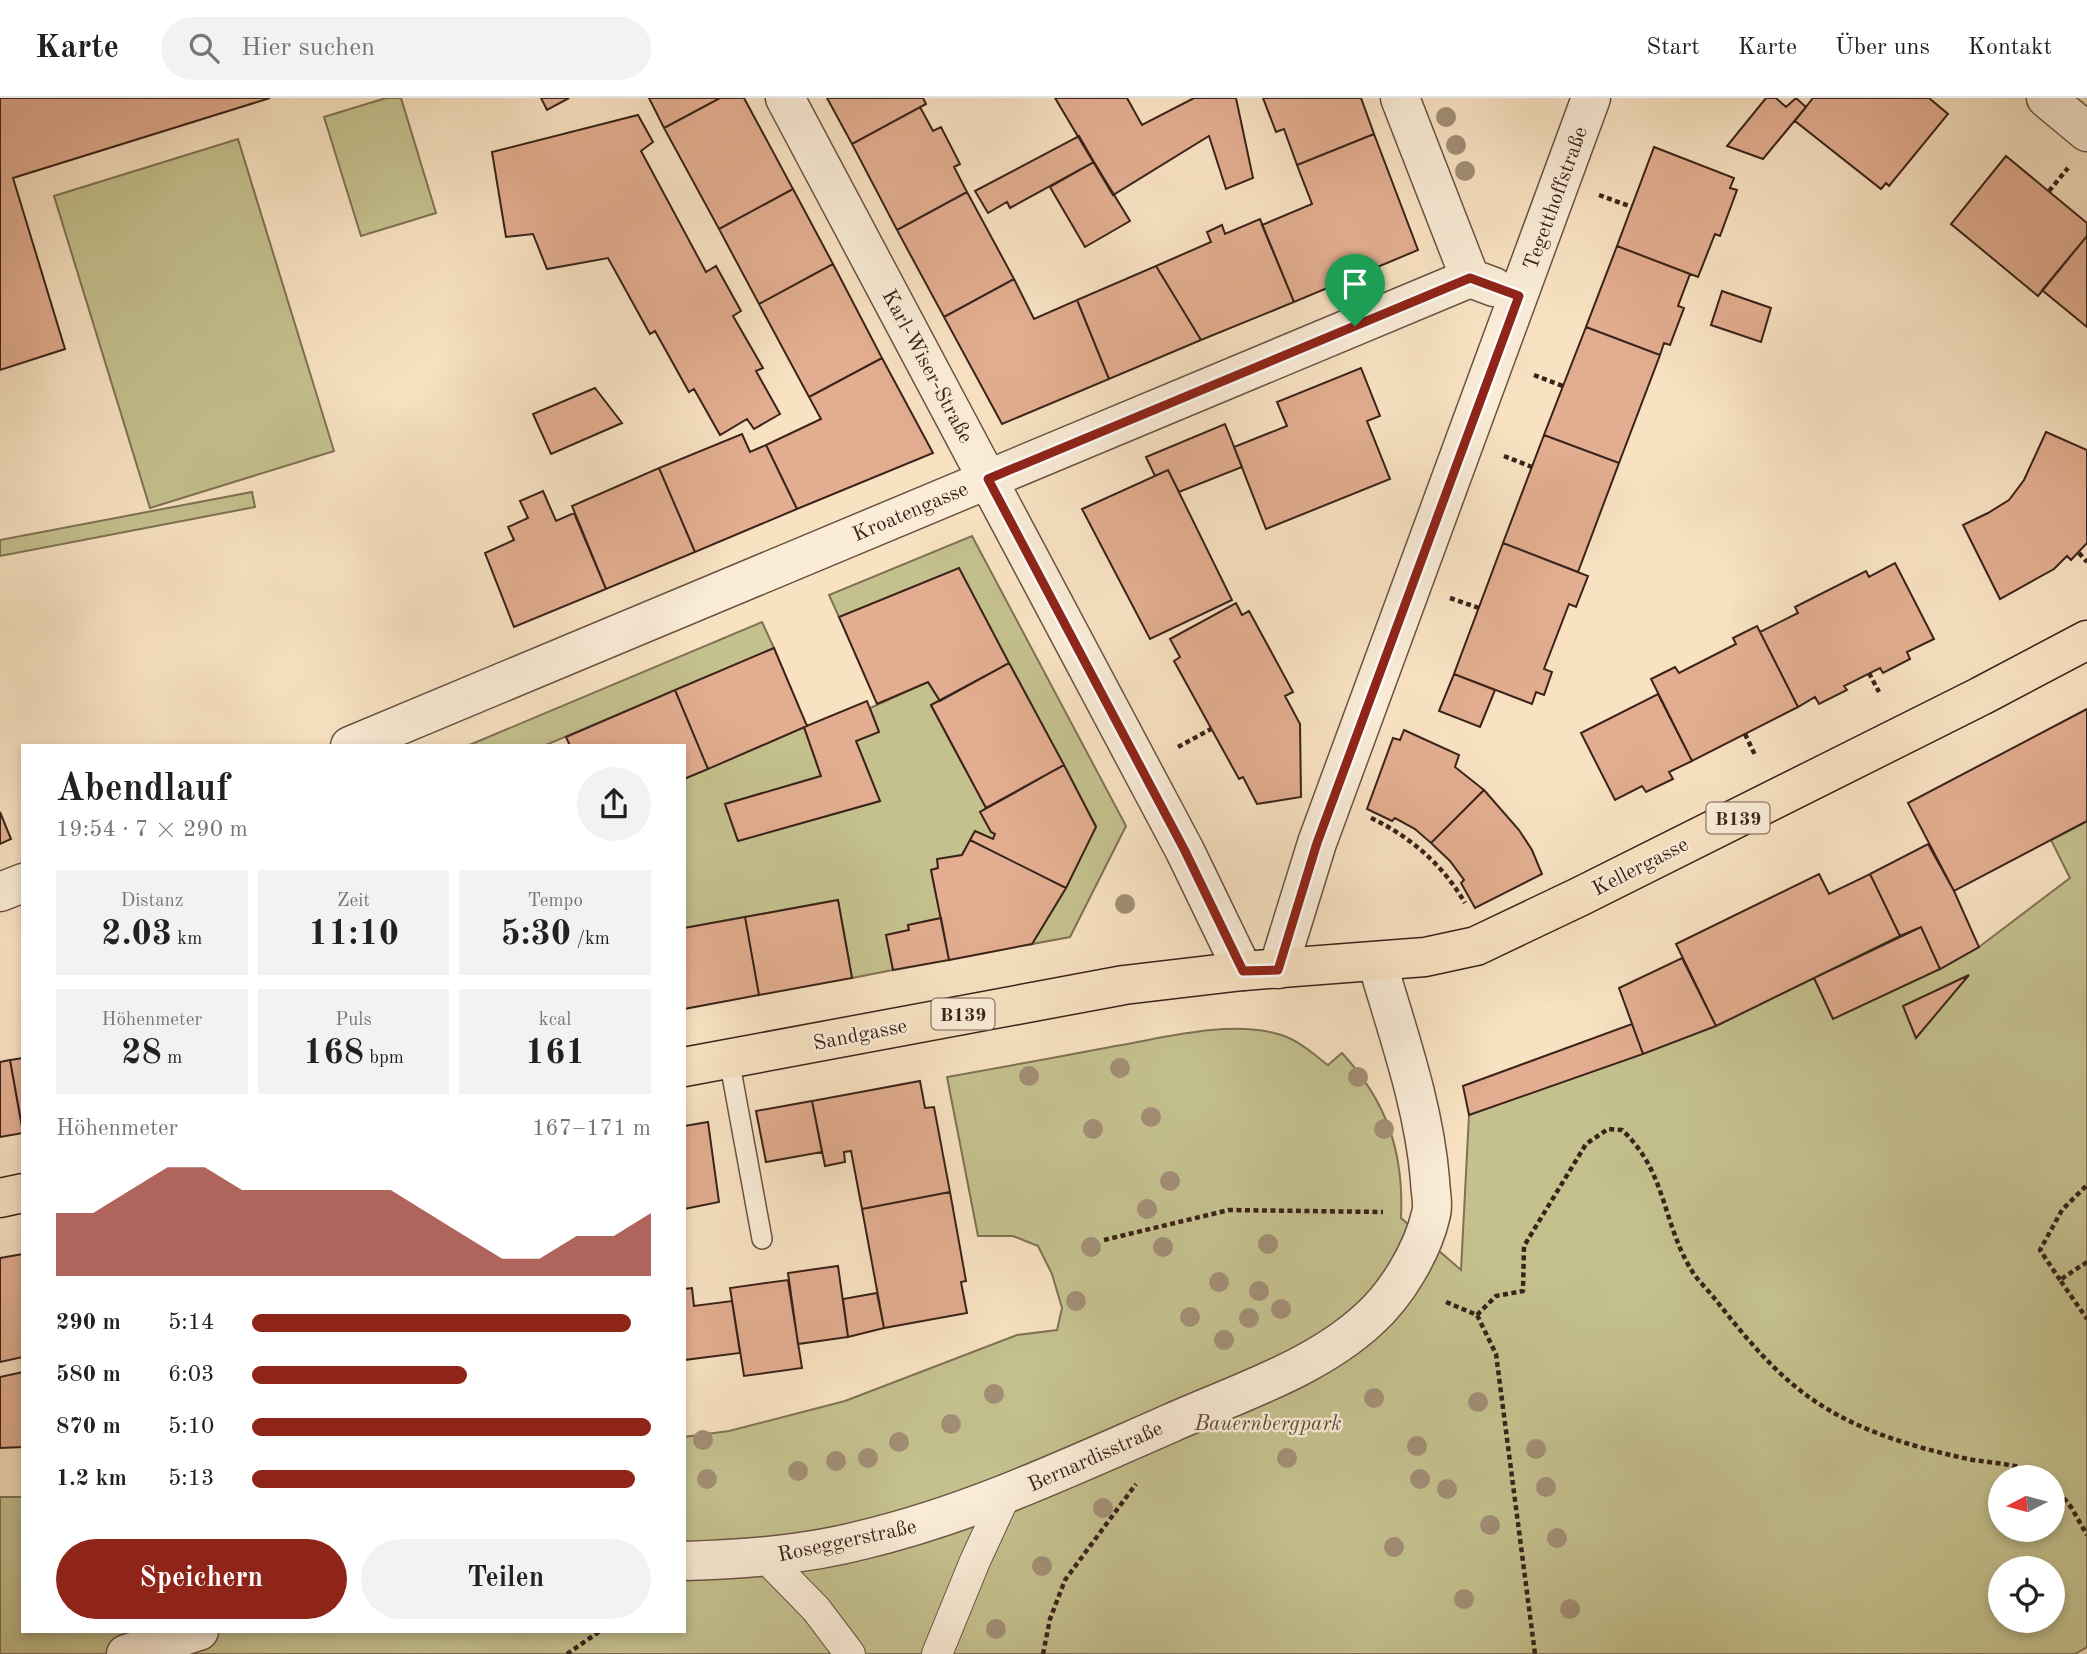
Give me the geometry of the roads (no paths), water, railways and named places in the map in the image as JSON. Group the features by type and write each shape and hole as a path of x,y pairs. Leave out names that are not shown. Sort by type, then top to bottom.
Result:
{"main road":[{"name":"Kellergasse","path":"1260,970 1377,962 1450,953 1476,946 1969,702 2087,639"},
{"name":"Sandgasse","path":"686,1068 1053,997 1124,985 1260,970"},
{"path":"0,1198 21,1193"}],"street":[{"name":"Karl-Wiser-Straße","path":"785,98 1185,851 1260,970"},
{"path":"1400,98 1470,278 1519,296"},
{"name":"Tegetthoffstraße","path":"1260,970 1317,843 1591,98"},
{"path":"2046,98 2087,132"},
{"name":"Kroatengasse","path":"355,744 1470,278"},
{"path":"0,892 21,884"},
{"name":"Bernardisstraße","path":"937,1654 1005,1496 1282,1375 1335,1345 1370,1318 1400,1282 1418,1252 1432,1212 1428,1156 1412,1085 1377,962"},
{"name":"Roseggerstraße","path":"686,1561 765,1557 860,1541 940,1520 1005,1496"},
{"path":"765,1557 816,1609 850,1654"},
{"path":"126,1654 193,1633"}],"lane":[{"path":"729,1059 762,1239"}],"park label":[{"name":"Bauernbergpark","path":"1268,1423"}]}
